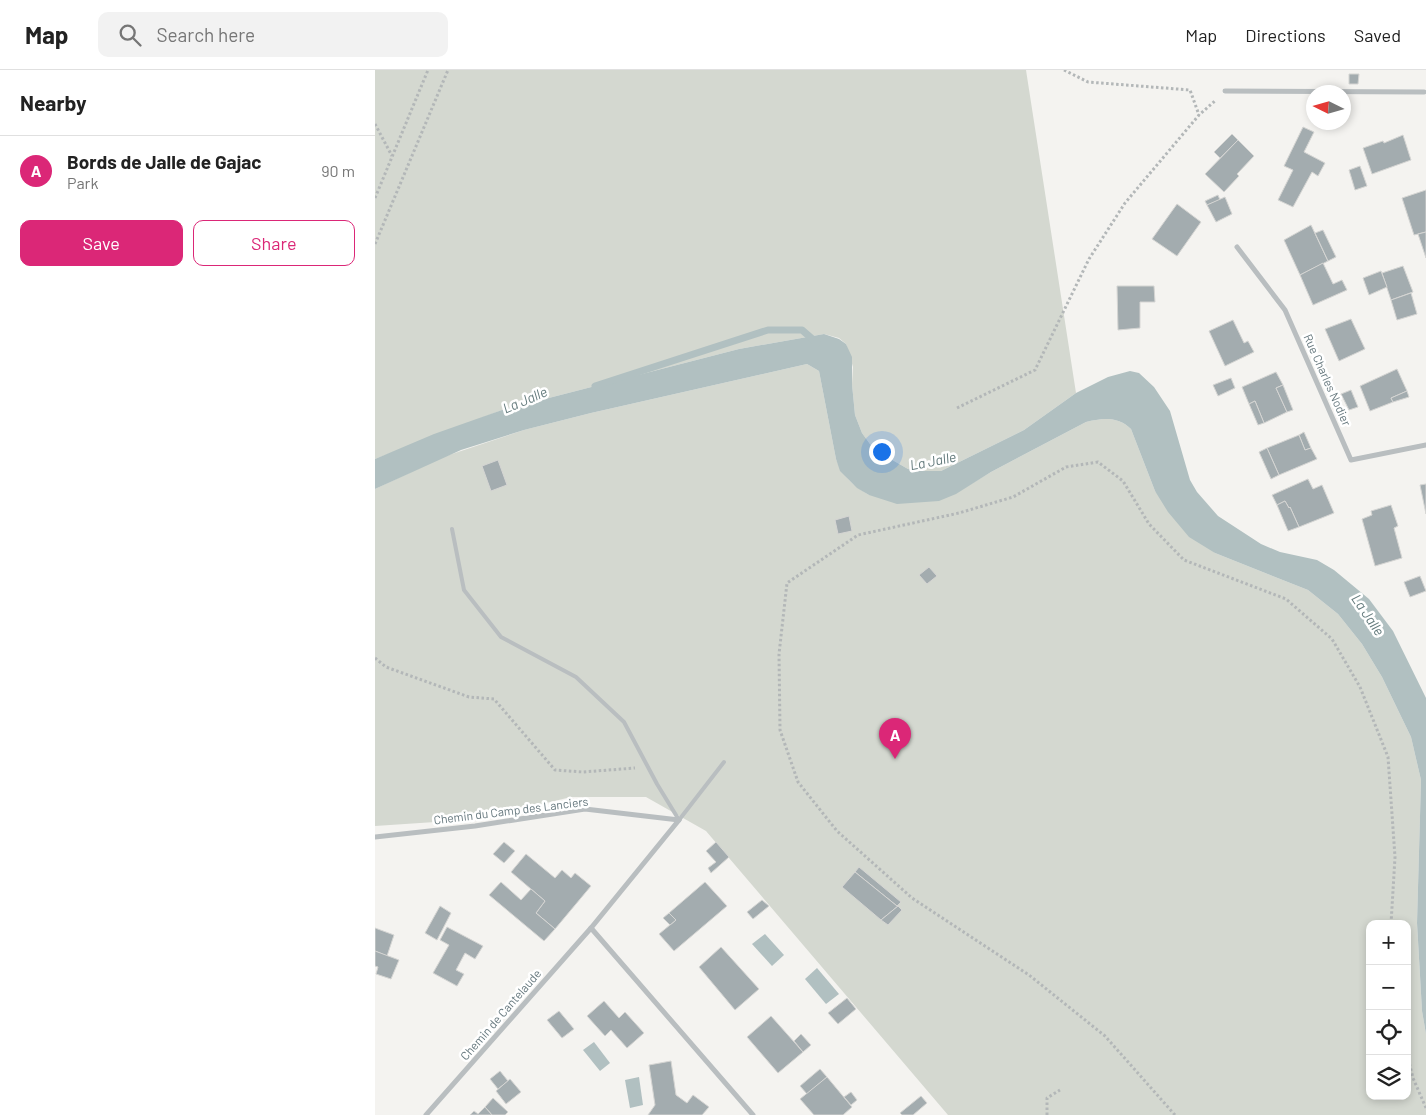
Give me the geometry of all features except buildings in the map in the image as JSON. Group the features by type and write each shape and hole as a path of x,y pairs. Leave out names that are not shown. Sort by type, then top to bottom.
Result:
{"street":[{"path":"1225,91 1425,92 1426,98"},
{"name":"Rue Charles Nodier","path":"1237,247 1285,310 1351,460 1426,445"},
{"name":"Chemin du Camp des Lanciers","path":"375,837 475,826 585,809 679,820"},
{"name":"Chemin de Cantelaude","path":"426,1115 591,928 679,820"},
{"path":"591,928 752,1115"}],"lane":[{"path":"451,528 464,590 501,637 576,677 624,722 679,820 724,762"}],"path":[{"path":"375,198 428,70"},
{"path":"375,244 448,70"},
{"path":"1064,70 1088,82 1190,90 1199,115"},
{"path":"957,408 1035,370 1089,259 1125,203 1199,115 1225,91"},
{"path":"375,124 392,157"},
{"path":"1175,1115 1105,1036 1029,975 912,898 837,831 799,782 780,730 779,654 787,584 858,535 959,513 1004,500 1013,497 1065,467 1098,462 1123,481 1149,524 1184,560 1286,599 1332,639 1360,687 1388,757 1395,857 1391,920"},
{"path":"375,658 386,667 460,694 469,697 494,699 555,770 583,772 648,767"},
{"path":"1407,1055 1413,1078 1426,1108"},
{"path":"1047,1115 1047,1098 1059,1090"}],"shaded area":[{"path":"375,70 1026,70 1076,393 1024,430 941,471 908,469 882,454 870,444 862,433 855,415 852,384 853,367 846,344 839,338 824,334 739,349 502,410 375,459"},
{"path":"807,364 819,371 836,459 849,480 869,495 956,493 991,472 1086,422 1110,419 1126,425 1131,429 1155,491 1215,553 1308,590 1338,614 1362,644 1382,677 1411,737 1421,780 1417,923 1422,1011 1426,1034 1426,1115 948,1115 706,831 646,797 571,797 480,819 375,826 375,489 443,457 524,430"}],"water":[{"path":"824,334 839,339 846,344 852,357 855,415 862,433 870,444 882,454 908,469 923,471 941,471 1024,430 1076,393 1108,377 1130,371 1139,373 1154,387 1170,411 1190,480 1197,492 1218,516 1261,544 1280,552 1317,560 1334,570 1369,599 1393,631 1426,698 1426,1034 1422,1011 1417,923 1421,780 1411,737 1382,677 1362,644 1338,614 1308,590 1215,553 1189,537 1168,512 1155,491 1131,429 1121,422 1104,419 1086,422 991,472 956,494 939,501 897,504 869,495 857,488 840,471 819,371 807,364 524,430 461,450 375,489 375,459 434,434 502,410 739,349"},
{"path":"765,934 784,955 772,966 752,944"},
{"path":"817,968 839,994 826,1004 805,979"},
{"path":"594,1042 610,1063 600,1071 583,1050"},
{"path":"639,1077 643,1105 630,1108 625,1080"}],"waterway":[{"name":"La Jalle","path":"595,386 768,330 802,330 817,343"}],"place":[{"name":"Bords de Jalle de Gajac","path":"895,759"}]}
